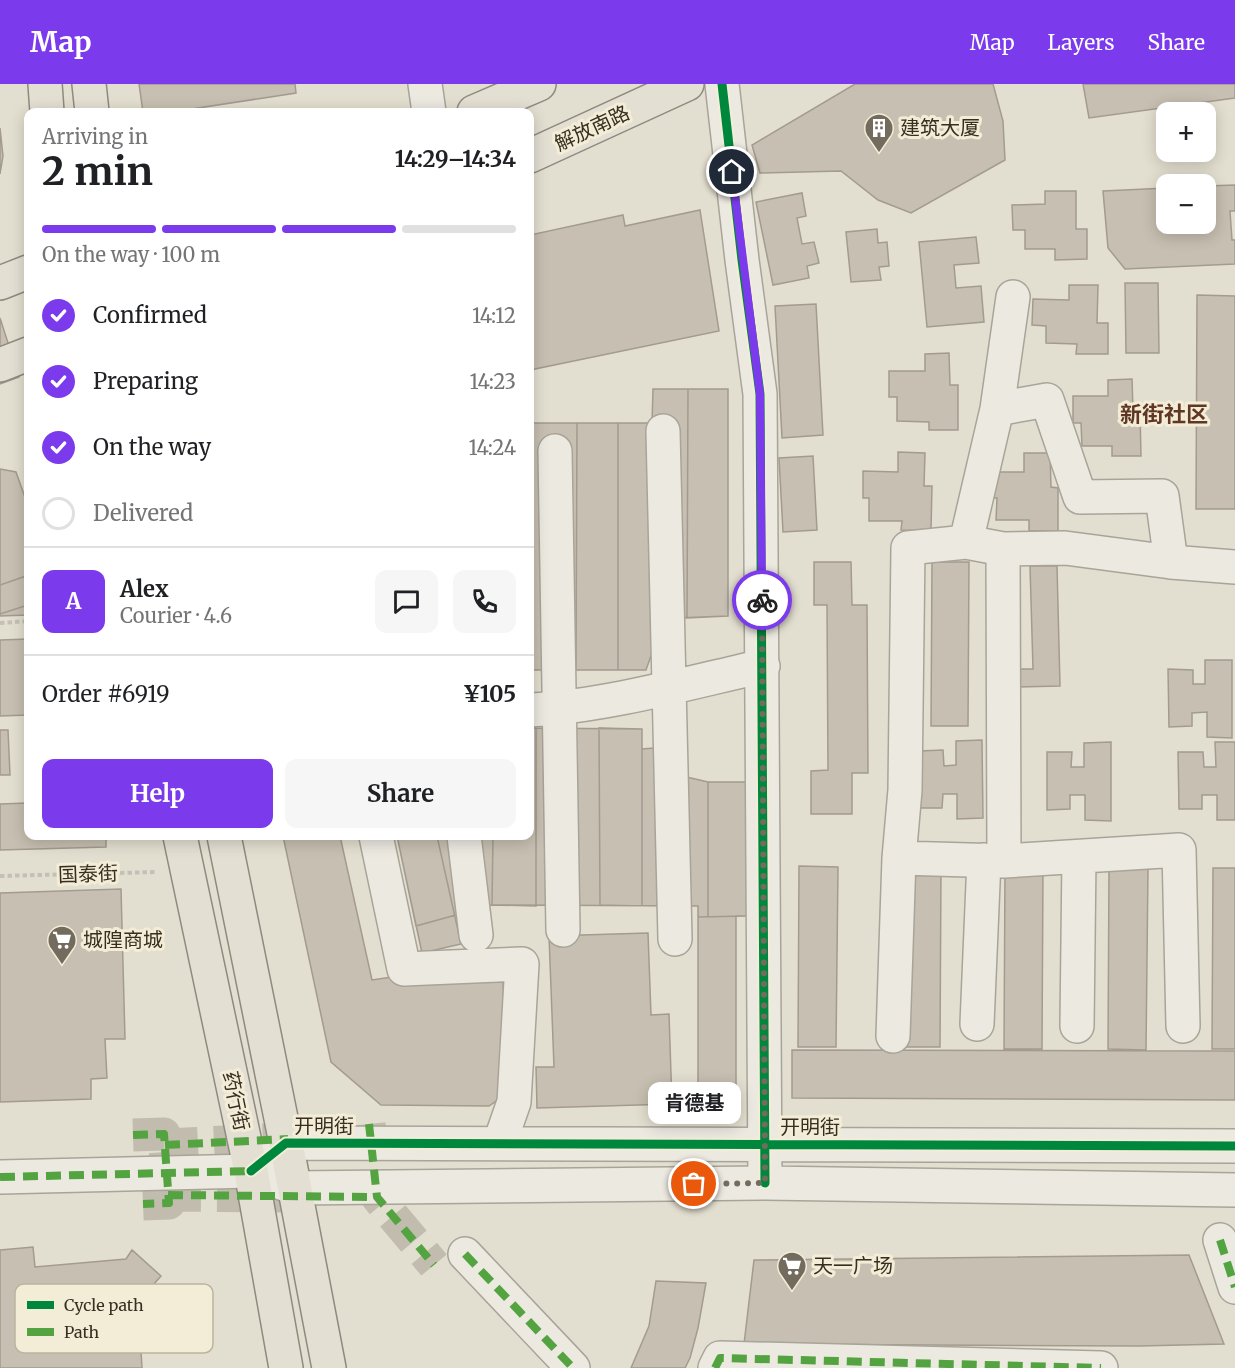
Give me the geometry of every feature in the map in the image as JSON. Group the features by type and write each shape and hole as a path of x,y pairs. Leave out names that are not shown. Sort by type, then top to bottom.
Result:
{"main road":[{"path":"45,84 47,108"},
{"path":"89,84 92,108"},
{"path":"483,108 539,84"},
{"name":"解放南路","path":"534,154 687,84"},
{"path":"0,283 24,274"},
{"path":"0,364 24,355"},
{"name":"药行街","path":"181,840 251,1171 286,1368"},
{"name":"药行街","path":"225,840 286,1143 328,1368"}],"street":[{"path":"425,84 428,108"},
{"path":"722,84 760,394 765,1183"},
{"path":"966,542 997,409 1012,297"},
{"path":"997,409 1047,400 1080,497 1162,496 1171,562"},
{"path":"663,431 675,939"},
{"path":"555,451 544,709 563,930"},
{"path":"893,1036 899,858 905,790 908,548 966,542 1003,549 1065,548 1171,562 1235,567"},
{"path":"977,1024 994,861 1003,549"},
{"path":"544,709 669,687 763,666"},
{"path":"377,840 404,969 522,964 514,1102 500,1142"},
{"path":"464,840 476,935"},
{"path":"899,858 994,861 1179,850 1183,1026"},
{"path":"1077,1026 1079,857"},
{"name":"开明街","path":"251,1171 286,1143 1235,1146"},
{"path":"0,1177 251,1171 294,1188 765,1183 1235,1190"},
{"path":"1221,1240 1235,1287"},
{"path":"465,1254 573,1368"},
{"path":"716,1368 720,1358 952,1366 1101,1368"}],"path":[{"path":"0,623 24,621"}],"building":[{"path":"139,84 295,84 296,93 198,108 142,108"},
{"name":"建筑大厦","path":"855,84 993,84 1003,121 1005,160 911,213 878,200 841,171 760,173 752,145"},
{"path":"1083,84 1235,84 1235,98 1206,102 1156,102 1156,109 1089,118"},
{"path":"0,128 3,156 0,174"},
{"path":"1235,185 1235,211 1230,211 1232,240 1235,240 1235,264 1125,269 1108,248 1103,191 1156,189 1156,234 1216,234 1216,186"},
{"path":"1045,191 1076,191 1076,229 1087,229 1087,259 1055,260 1055,249 1025,249 1025,230 1013,230 1012,205 1045,204"},
{"path":"802,193 806,216 797,218 802,244 814,242 819,263 807,266 809,278 773,285 756,202"},
{"path":"700,210 719,331 534,369 534,234 623,215 625,226"},
{"path":"877,229 878,243 887,242 889,266 879,267 881,280 851,282 846,232"},
{"path":"976,237 979,263 954,265 956,288 981,286 984,322 927,327 919,242"},
{"path":"1125,283 1158,283 1159,353 1126,353"},
{"path":"1069,285 1098,285 1097,323 1108,323 1108,354 1076,354 1077,344 1046,343 1046,326 1032,325 1033,299 1069,300"},
{"path":"1197,295 1235,296 1235,509 1196,509"},
{"path":"816,304 823,435 782,438 775,306"},
{"path":"0,318 19,377 0,384"},
{"path":"949,353 950,385 958,385 958,430 929,430 929,422 897,421 897,397 889,397 889,371 925,371 925,354"},
{"path":"1132,379 1133,411 1140,411 1141,456 1112,456 1112,446 1082,446 1081,423 1073,423 1073,396 1108,396 1108,380"},
{"path":"653,389 728,389 728,616 676,618 653,650 646,670 534,670 534,423 652,423"},
{"path":"688,389 728,389 728,616 687,618"},
{"path":"577,423 618,423 618,670 576,670"},
{"path":"898,452 925,453 924,486 932,486 931,531 901,530 902,521 869,521 869,498 863,498 863,471 898,472"},
{"path":"1024,453 1050,453 1051,487 1058,488 1058,531 1029,531 1029,520 996,520 997,498 989,498 989,472 1024,472"},
{"path":"813,456 817,530 783,532 779,458"},
{"path":"0,469 16,472 24,495 24,615 0,616"},
{"path":"814,562 851,562 852,605 867,605 868,773 852,773 852,814 811,814 811,771 828,770 827,605 814,605"},
{"path":"932,562 969,562 968,726 931,726"},
{"path":"1030,566 1057,566 1060,686 1018,687 1018,669 1033,669"},
{"path":"24,577 24,606 0,614 0,585"},
{"path":"24,639 24,715 0,716 0,640"},
{"path":"1205,660 1232,660 1232,738 1207,737 1207,712 1192,713 1192,726 1169,727 1168,669 1193,670 1193,684 1205,684"},
{"path":"534,728 536,728 536,906 492,905 493,840 534,840"},
{"path":"534,728 642,729 642,749 654,748 678,775 708,782 747,782 747,916 698,917 698,906 492,905 416,926 398,840 534,840"},
{"path":"599,728 642,729 642,906 600,905"},
{"path":"0,730 8,730 10,775 0,775"},
{"path":"982,740 983,818 957,819 957,794 943,794 942,808 919,808 919,751 943,750 944,766 956,765 956,741"},
{"path":"1111,742 1111,821 1085,820 1085,795 1070,795 1070,809 1047,810 1047,752 1072,752 1071,767 1084,767 1084,743"},
{"path":"1215,742 1235,742 1235,820 1217,820 1217,795 1202,795 1202,809 1179,809 1178,752 1203,752 1204,767 1216,767"},
{"path":"708,782 747,782 747,916 736,916 736,1098 698,1098 698,917 708,917"},
{"path":"24,803 24,840 106,840 106,847 0,850 0,804"},
{"path":"284,840 341,840 372,980 392,977 503,976 506,1094 489,1106 381,1105 331,1062"},
{"path":"398,840 438,840 461,944 422,953"},
{"path":"799,866 838,867 836,1047 798,1047"},
{"path":"903,866 941,866 940,1047 901,1047"},
{"path":"1005,868 1043,869 1042,1049 1004,1049"},
{"path":"1213,868 1235,868 1235,1049 1212,1049"},
{"path":"1109,869 1148,869 1146,1050 1108,1049"},
{"name":"城隍商城","path":"121,889 125,1039 105,1039 107,1078 91,1079 91,1099 0,1102 0,893"},
{"path":"648,933 651,1015 669,1014 672,1104 537,1108 536,1067 554,1067 549,936"},
{"path":"792,1050 1235,1051 1235,1100 792,1098"},
{"path":"33,1247 35,1267 126,1259 132,1250 161,1276 154,1284 15,1284 15,1353 141,1353 142,1368 0,1368 0,1250"},
{"path":"1189,1255 1224,1344 1139,1346 744,1344 754,1260"},
{"path":"656,1281 706,1283 698,1328 685,1368 631,1368 649,1326"}],"tunnel":[{"path":"369,1124 377,1197 434,1265"},
{"path":"133,1135 164,1134 169,1203 143,1204"},
{"path":"165,1145 308,1138"},
{"path":"168,1195 283,1196"}],"marked path":[{"path":"369,1124 377,1197 434,1265"},
{"path":"133,1135 164,1134 169,1203 143,1204"},
{"path":"165,1145 288,1139"},
{"path":"0,1177 251,1171"},
{"path":"168,1195 377,1197"},
{"path":"1220,1240 1235,1287"},
{"path":"465,1254 573,1368"},
{"path":"715,1368 720,1358 1101,1368"}],"cycle path":[{"path":"722,84 760,394 765,1183"},
{"path":"251,1171 286,1143 1235,1146"}],"way so far":[{"path":"694,1184 765,1183 762,600"}],"place":[{"name":"建筑大厦","path":"879,154"},
{"name":"城隍商城","path":"62,966"},
{"name":"肯德基","path":"694,1184"},
{"name":"天一广场","path":"792,1292"}],"district":[{"name":"新街社区","path":"1164,414"}],"route":[{"path":"732,172 760,394 762,600"}]}
